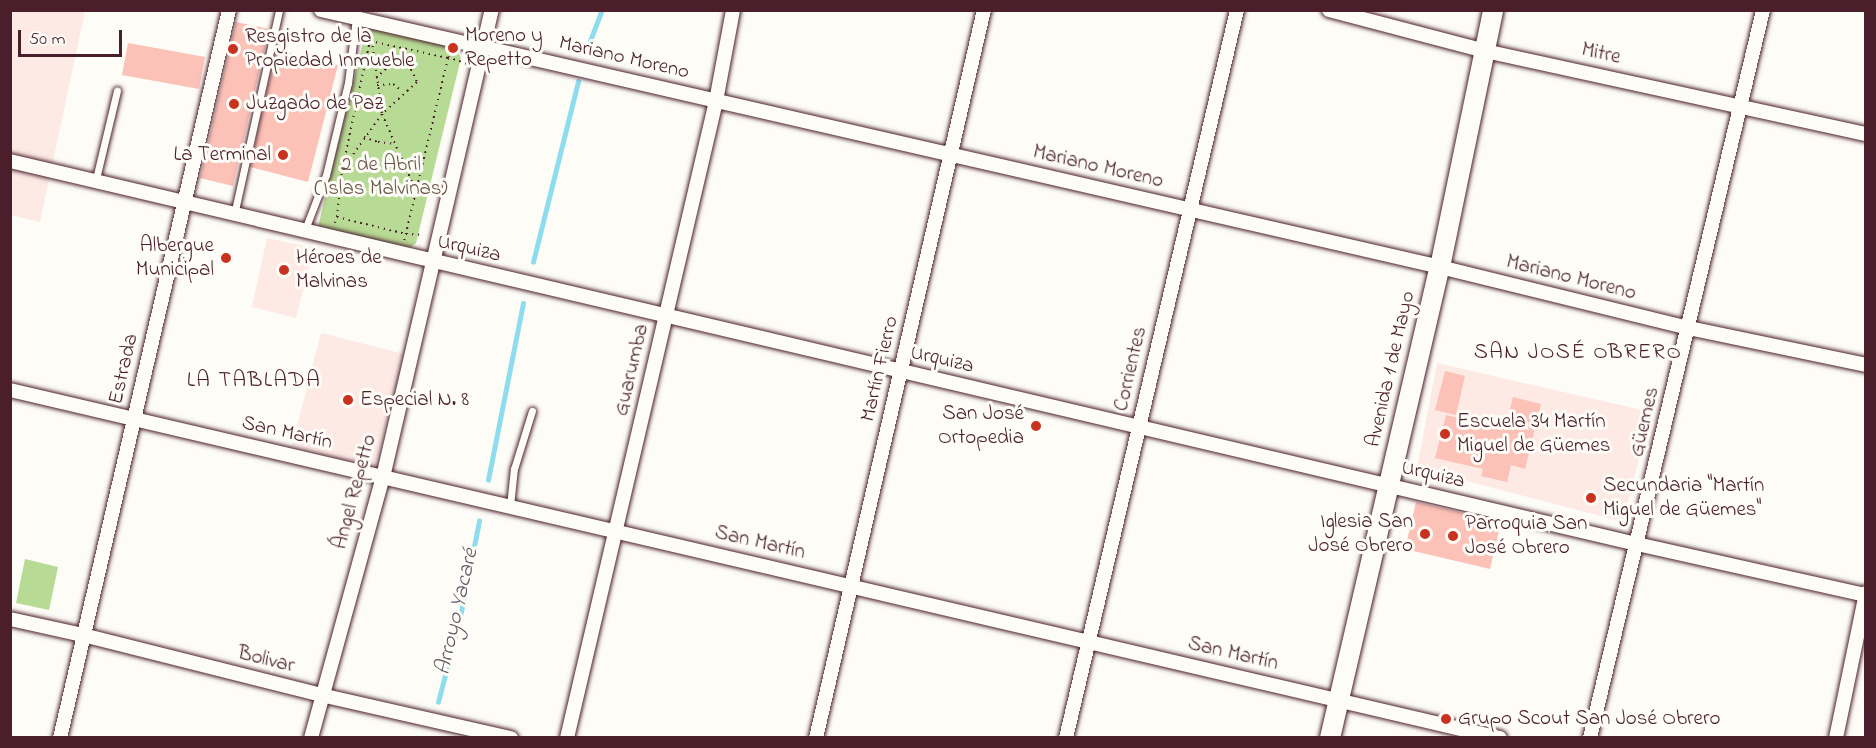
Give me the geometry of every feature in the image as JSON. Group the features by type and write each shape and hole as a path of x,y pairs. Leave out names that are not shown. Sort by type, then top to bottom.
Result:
{"main road":[{"name":"Avenida 1 de Mayo","path":"1330,738 1440,267 1493,10"}],"street":[{"name":"Estrada","path":"60,738 229,10"},
{"name":"Mariano Moreno","path":"321,10 1440,267 1689,327 1866,364"},
{"name":"Ángel Repetto","path":"311,738 383,477 492,10"},
{"name":"Guarumba","path":"567,738 716,101 733,10"},
{"name":"Martín Fierro","path":"816,738 984,10"},
{"name":"Corrientes","path":"1066,738 1237,10"},
{"name":"Mitre","path":"1329,10 1485,51 1866,134"},
{"name":"Güemes","path":"1590,738 1763,10"},
{"name":"Urquiza","path":"10,161 184,204 1637,544 1865,594"},
{"name":"San Martín","path":"10,390 1500,738"},
{"path":"1836,738 1865,594"},
{"name":"Bolivar","path":"10,619 321,695 511,738"}],"lane":[{"path":"234,215 279,10"},
{"path":"304,232 326,175 348,83 356,18"},
{"path":"95,183 117,91"},
{"path":"510,506 514,469 532,411"}],"path":[{"path":"370,41 403,51 448,58 478,68"},
{"path":"370,41 382,114 416,191"},
{"path":"331,238 337,217 342,170 370,41"},
{"path":"376,78 403,51"},
{"path":"342,170 382,114 417,81 403,51"},
{"path":"401,254 448,58"},
{"path":"377,85 393,84 403,92"},
{"path":"364,137 395,144"},
{"path":"337,217 406,234 439,236"}],"shaded area":[{"path":"11,11 85,11 40,222 11,215"},
{"name":"Héroes de Malvinas","path":"267,238 314,248 296,318 252,307"},
{"name":"Especial N. 8","path":"321,333 404,354 375,467 292,446"},
{"path":"1437,363 1651,412 1623,522 1417,468"}],"green space":[{"name":"2 de Abril (Islas Malvinas)","path":"367,26 455,47 461,58 416,243 409,249 317,231"},
{"path":"25,559 58,567 49,610 16,603"}],"building":[{"name":"Juzgado de Paz","path":"236,22 269,29 233,186 200,178"},
{"path":"128,43 205,57 199,89 122,75"},
{"path":"276,49 338,65 308,182 250,167"},
{"path":"1445,371 1465,376 1456,415 1435,410"},
{"path":"1513,397 1541,404 1525,469 1511,465 1507,482 1481,476 1483,469 1435,458 1446,415 1505,429"},
{"name":"Parroquia San José Obrero","path":"1416,502 1501,522 1490,569 1405,549"}],"waterway":[{"name":"Arroyo Yacaré","path":"588,46 602,10"},
{"name":"Arroyo Yacaré","path":"533,262 578,82"},
{"name":"Arroyo Yacaré","path":"488,480 523,303"},
{"name":"Arroyo Yacaré","path":"438,702 460,617 479,521"}],"place":[{"name":"Moreno y Repetto","path":"453,48"},
{"name":"Resgistro de la Propiedad Inmueble","path":"233,49"},
{"name":"Juzgado de Paz","path":"234,104"},
{"name":"La Terminal","path":"283,155"},
{"name":"Albergue Municipal","path":"226,258"},
{"name":"Héroes de Malvinas","path":"284,270"},
{"name":"Especial N. 8","path":"348,400"},
{"name":"San José Ortopedia","path":"1036,426"},
{"name":"Escuela 34 Martín Miguel de Güemes","path":"1445,434"},
{"name":"Secundaria \"Martín Miguel de Güemes\"","path":"1591,498"},
{"name":"Iglesia San José Obrero","path":"1425,534"},
{"name":"Parroquia San José Obrero","path":"1453,536"},
{"name":"Grupo Scout San José Obrero","path":"1446,719"}],"district":[{"name":"SAN JOSÉ OBRERO","path":"1578,354"},
{"name":"LA TABLADA","path":"254,382"}]}
